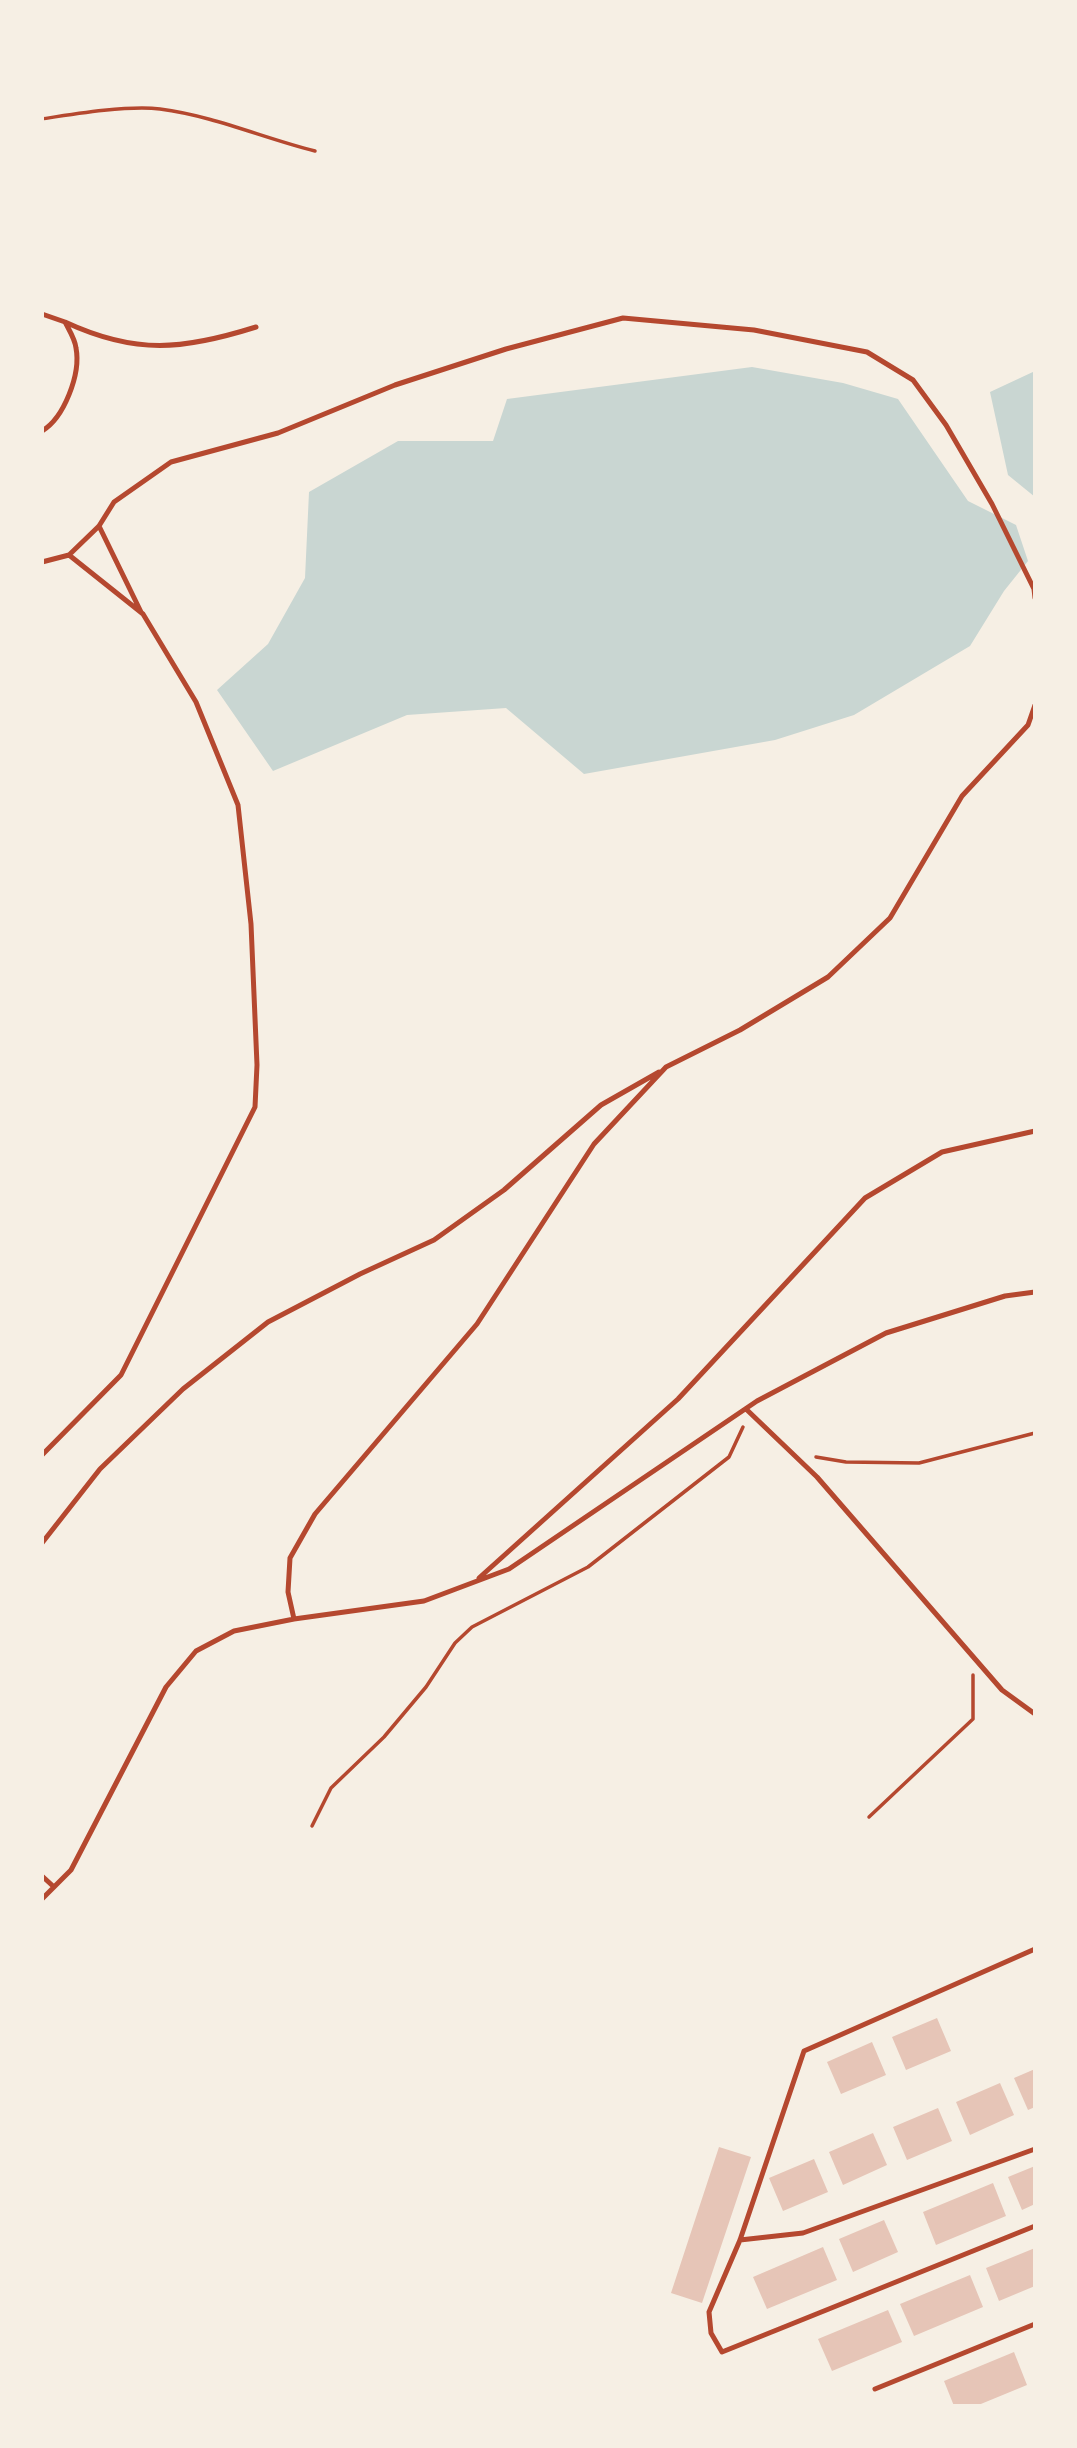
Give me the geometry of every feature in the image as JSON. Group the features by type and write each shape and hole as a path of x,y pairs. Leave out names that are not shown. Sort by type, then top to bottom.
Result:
{"lane":[{"path":"42,314 103,339 157,346 213,340 256,327"},
{"path":"42,562 69,555 99,526 114,502 171,462 278,433 395,385 493,353 623,317 754,330 867,352 913,380 946,425 992,504 1034,589 1035,598"},
{"path":"42,431 54,424 72,390 77,348 65,322"},
{"path":"42,1455 121,1375 255,1107 257,1065 251,924 238,805 197,702 143,614 99,526"},
{"path":"69,555 143,614"},
{"path":"42,1543 100,1469 183,1389 268,1322 360,1274 435,1240 504,1189 601,1105 740,1030 828,977 890,918 961,796 1028,725 1035,705"},
{"path":"294,1619 288,1592 290,1558 315,1514 477,1324 594,1144 666,1068"},
{"path":"474,1583 678,1399 865,1198 942,1152 1035,1131"},
{"path":"42,1899 71,1870 166,1687 195,1651 234,1631 294,1619 424,1601 509,1569 746,1409 886,1333 1005,1296 1035,1292"},
{"path":"746,1409 793,1454 872,1538 1002,1690 1035,1714"},
{"path":"42,1876 54,1887"},
{"path":"1035,1949 804,2051 740,2240 709,2312 711,2333 722,2353 1035,2226"},
{"path":"740,2240 803,2233 1035,2149"},
{"path":"876,2389 1035,2324"}],"path":[{"path":"42,118 157,108 225,122 260,138 315,151"},
{"path":"312,1826 331,1788 384,1737 426,1687 455,1643 472,1627 588,1567 702,1481 729,1457 741,1436 746,1409"},
{"path":"793,1454 846,1462 919,1463 1035,1433"},
{"path":"869,1817 973,1719 973,1657"}],"shaded area":[{"path":"752,367 843,383 898,399 968,501 1016,525 1028,561 1004,591 970,646 854,715 775,740 584,774 506,708 407,715 273,771 217,690 268,644 305,578 309,492 398,441 493,441 507,399"},
{"path":"1035,371 1035,497 1008,475 990,392"}],"building":[{"path":"937,2018 951,2051 906,2070 892,2037"},
{"path":"872,2042 886,2075 841,2094 827,2062"},
{"path":"1035,2069 1035,2107 1028,2110 1014,2078"},
{"path":"1000,2083 1014,2115 970,2135 956,2102"},
{"path":"938,2108 952,2141 907,2160 893,2127"},
{"path":"873,2133 887,2165 843,2185 829,2152"},
{"path":"719,2147 751,2157 702,2303 671,2293"},
{"path":"814,2159 828,2192 783,2211 769,2178"},
{"path":"1035,2166 1035,2204 1022,2210 1008,2177"},
{"path":"993,2183 1006,2216 936,2245 923,2212"},
{"path":"884,2220 898,2252 853,2272 839,2239"},
{"path":"823,2247 837,2280 767,2309 753,2277"},
{"path":"1035,2248 1035,2286 999,2301 986,2268"},
{"path":"970,2275 983,2307 914,2336 900,2304"},
{"path":"888,2310 902,2342 832,2371 818,2339"},
{"path":"1014,2352 1027,2385 976,2406 954,2406 944,2381"}]}
